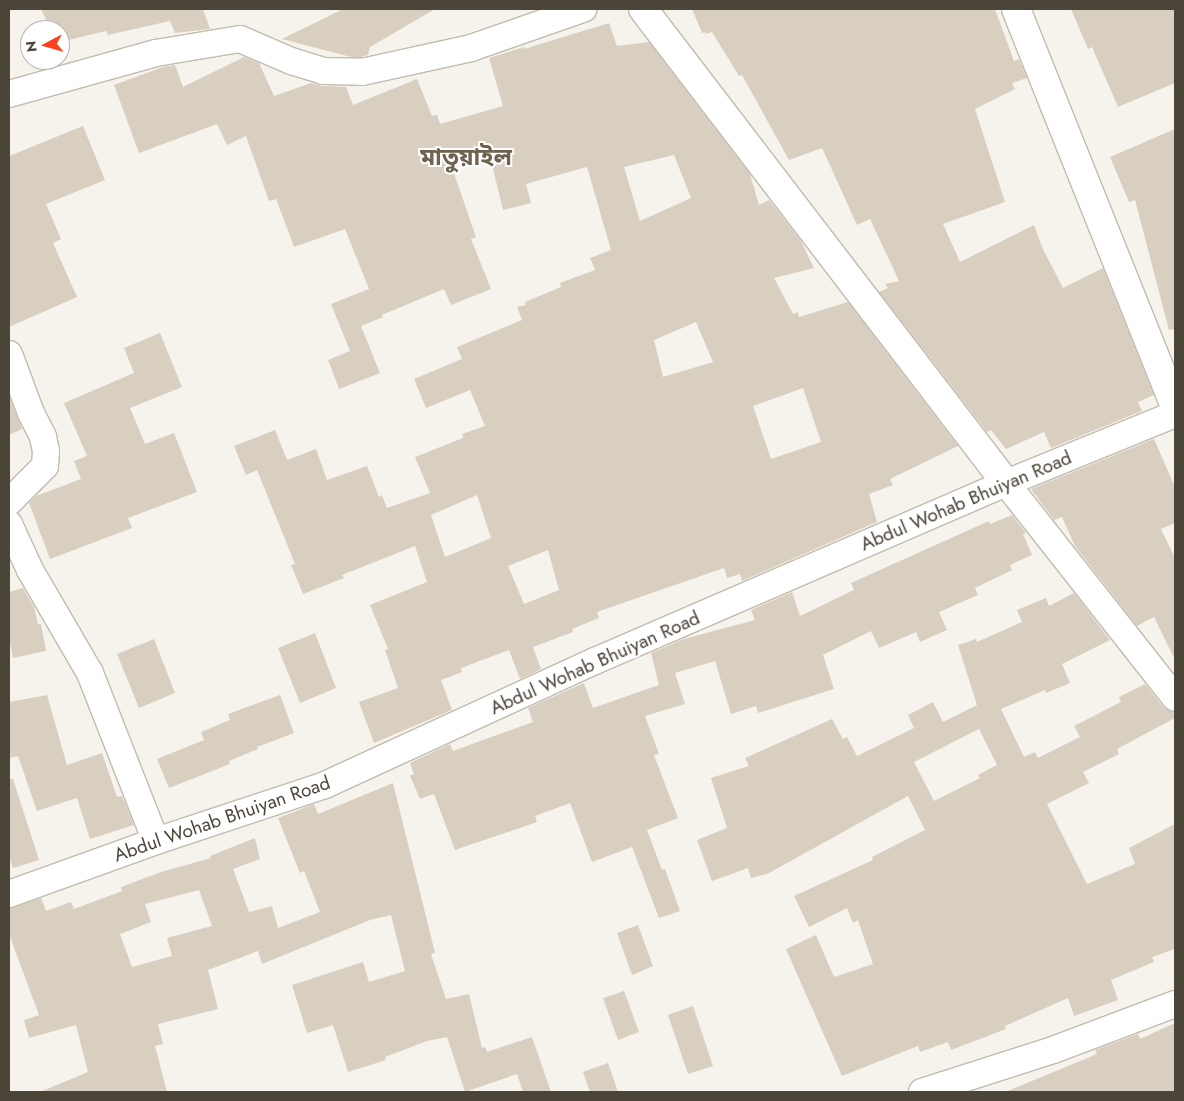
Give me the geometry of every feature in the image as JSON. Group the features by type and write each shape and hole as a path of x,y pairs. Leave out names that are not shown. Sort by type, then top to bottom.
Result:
{"street":[{"path":"9,94 156,53 240,39 291,61 323,71 362,72 471,48 583,9"},
{"path":"643,9 1006,483 1175,698"},
{"path":"1016,9 1175,406"},
{"path":"9,354 31,413 43,436 46,451 45,466 9,502"},
{"name":"Abdul Wohab Bhuiyan Road","path":"9,894 156,841 325,785 596,661 1006,483 1175,414"},
{"path":"9,524 19,574 90,672 156,841"},
{"path":"922,1092 1052,1050 1175,1004"}],"building":[{"path":"41,9 203,9 210,29 175,33 170,21 108,35 106,31 70,40 70,20 46,20"},
{"path":"343,9 435,9 370,47 368,55 361,57 351,57 282,39"},
{"path":"692,9 995,9 1014,61 1019,59 1027,78 1012,83 1015,89 975,109 1005,202 943,224 960,262 1034,225 1043,249 1063,288 1103,268 1154,395 1138,402 1142,411 1051,448 1044,432 1006,449 991,430 987,432 879,292 888,288 885,284 899,281 870,219 857,225 822,148 789,160 742,75 739,76 712,32 702,33"},
{"path":"1071,9 1175,9 1175,83 1118,107 1092,47 1088,49"},
{"path":"609,23 617,46 649,42 750,174 759,205 769,200 801,241 814,268 774,278 793,314 798,312 799,317 848,302 958,446 890,479 893,485 869,494 877,522 742,581 740,574 727,578 724,568 597,612 599,618 572,629 573,632 533,647 541,669 520,679 509,650 461,668 462,672 441,680 452,710 374,743 359,702 398,688 385,650 388,649 370,605 427,582 415,546 342,575 344,578 303,594 291,565 295,564 257,470 246,475 234,446 275,430 287,460 316,449 327,480 367,466 379,497 382,495 387,508 430,493 415,457 463,438 462,434 485,426 470,390 426,408 414,379 462,359 457,347 522,320 517,307 526,305 525,302 561,287 560,283 595,270 590,258 611,250 587,167 526,184 531,203 503,210 488,148 449,159 476,237 471,239 491,289 451,305 444,289 361,326 380,373 339,389 328,360 350,351 331,304 369,289 345,229 294,247 276,199 269,201 246,136 227,145 217,124 139,153 114,85 163,67 175,65 183,87 244,57 259,63 274,96 311,83 322,86 346,87 353,105 417,79 432,116 437,115 440,124 503,106 489,58 524,47 524,49","holes":["674,155 691,198 640,221 624,167","696,322 713,362 663,377 654,340","803,388 821,442 771,459 753,406","477,495 491,538 445,557 431,515","548,550 559,590 524,604 508,566"]},
{"path":"83,126 105,180 46,204 61,239 53,243 77,297 9,327 9,156"},
{"path":"1175,129 1175,329 1169,330 1135,200 1129,202 1110,157"},
{"path":"160,333 182,387 130,408 145,444 174,433 197,492 128,518 132,528 50,559 29,503 36,496 81,479 74,461 87,456 64,403 134,373 124,348"},
{"path":"9,396 22,429 9,435"},
{"path":"1154,439 1175,487 1175,523 1161,529 1175,558 1175,660 1154,617 1137,626 1075,546 1062,517 1054,520 1031,489"},
{"path":"1012,515 1026,533 1023,534 1032,555 1010,565 1012,570 975,588 978,595 939,612 947,630 920,642 916,632 879,648 871,631 823,655 834,689 758,713 756,706 731,714 715,661 675,673 685,704 645,716 659,754 654,755 678,818 647,830 662,870 665,869 680,911 659,918 632,847 592,862 570,803 535,816 537,822 455,850 434,794 420,799 410,776 414,774 410,763 450,744 453,751 533,722 528,708 584,683 593,708 659,685 651,653 684,639 755,620 751,610 792,592 800,616 854,590 851,583 989,521 990,524"},
{"path":"23,588 34,607 38,624 41,624 46,651 13,658 9,638 9,592"},
{"path":"1074,593 1110,640 1062,664 1070,683 1046,693 1045,690 1001,709 1024,757 1035,752 1038,758 1080,737 1074,726 1121,702 1119,697 1145,684 1164,708 1175,713 1175,718 1117,749 1119,754 1083,772 1089,783 1047,804 1087,884 1135,864 1129,848 1175,824 1175,949 1152,957 1154,962 1111,980 1118,1000 1074,1016 1068,998 1005,1026 1006,1029 951,1050 948,1042 920,1052 918,1046 842,1076 786,949 816,935 834,977 873,964 858,920 853,923 847,908 809,927 794,896 873,860 872,857 925,830 908,796 769,873 751,878 748,868 712,881 697,840 727,828 711,778 749,766 745,758 832,719 843,739 847,737 857,756 914,728 908,715 933,702 943,722 977,705 958,645 976,639 977,642 1022,622 1017,610 1046,598 1049,606","holes":["979,729 997,765 978,775 980,778 934,801 914,762"]},
{"path":"315,633 336,688 300,703 278,648"},
{"path":"154,639 175,693 139,708 117,654"},
{"path":"47,695 67,765 102,753 117,797 122,796 134,825 90,839 77,798 37,811 18,756 9,758 9,702"},
{"path":"280,695 294,733 257,747 258,749 229,761 230,764 169,788 157,759 204,740 201,732 230,720 228,714"},
{"path":"9,779 13,779 39,860 13,868 9,856"},
{"path":"393,783 435,953 431,954 446,999 469,994 482,1048 485,1047 487,1052 532,1037 551,1092 523,1092 517,1074 465,1092 447,1037 427,1041 385,1057 386,1060 348,1072 333,1025 307,1033 292,985 363,962 369,982 405,971 391,915 370,920 262,964 258,951 208,970 218,1009 158,1024 163,1044 155,1046 167,1092 40,1092 88,1072 76,1025 29,1038 24,1020 39,1015 9,934 9,909 41,898 46,911 71,902 74,909 122,891 121,887 161,872 211,858 210,856 255,838 260,859 233,869 249,912 272,906 278,928 320,912 304,871 300,873 278,818 314,804 318,814","holes":["199,890 212,926 167,938 172,956 132,967 120,934 151,922 145,904"]},
{"path":"638,925 653,966 632,975 617,933"},
{"path":"624,991 639,1032 618,1040 603,998"},
{"path":"693,1006 713,1066 688,1074 668,1015"},
{"path":"1175,1023 1175,1092 1005,1092 1097,1054 1095,1050 1138,1034 1140,1039"},
{"path":"608,1063 618,1092 590,1092 583,1072"}],"district":[{"name":"মাতুয়াইল","path":"466,157"}]}
